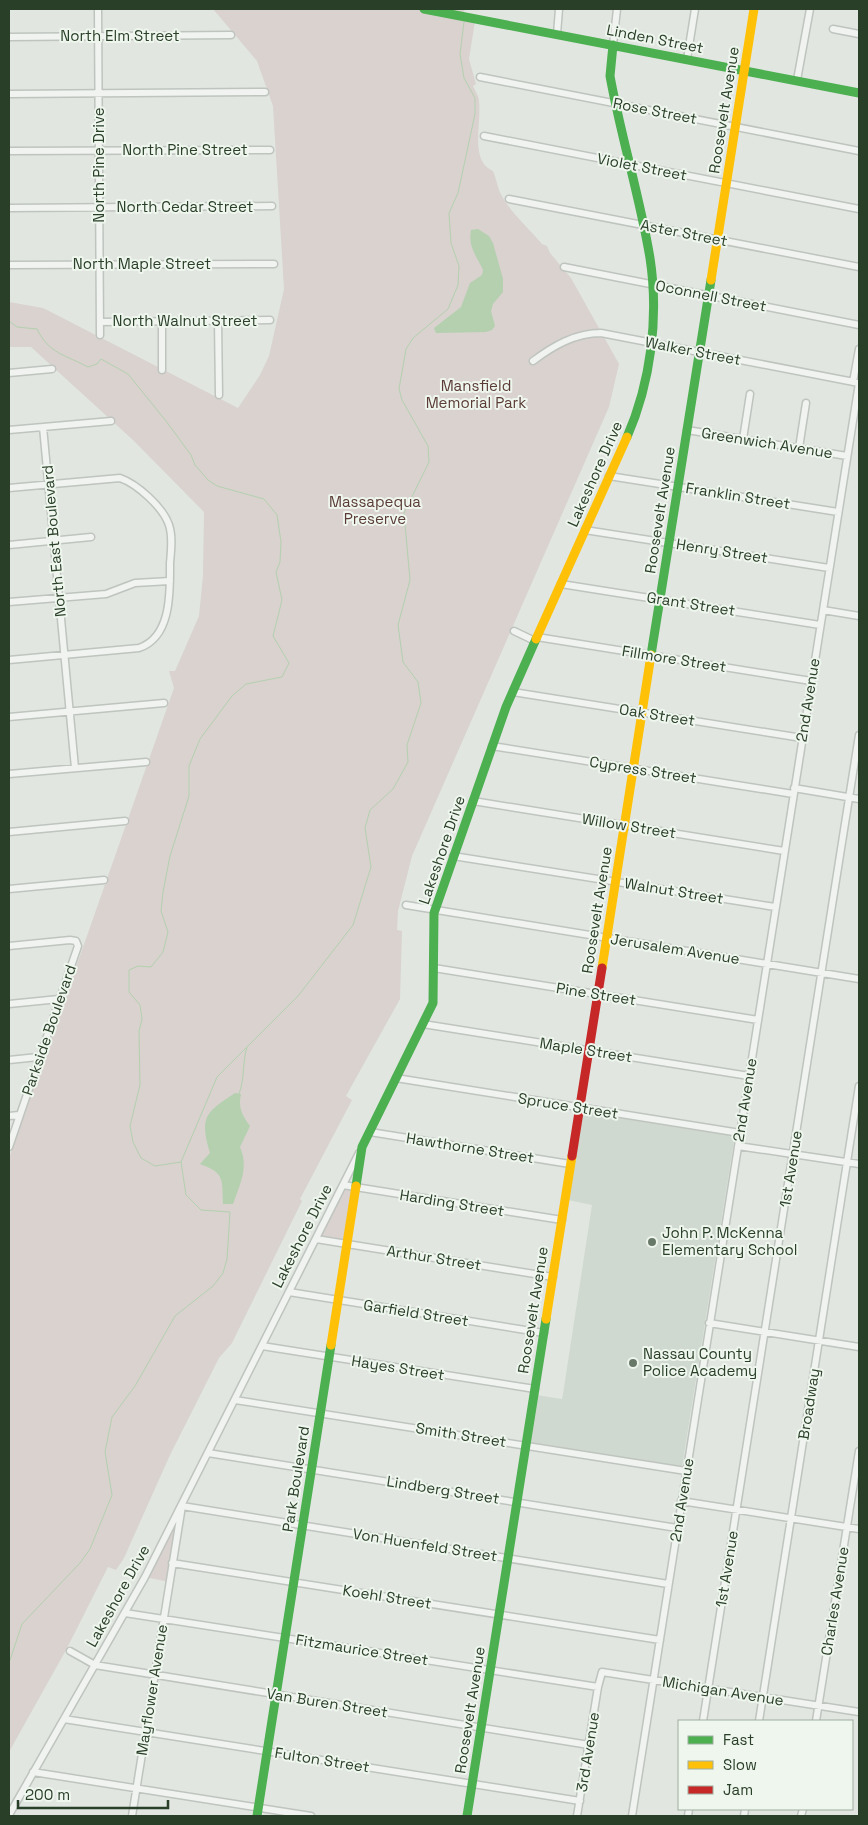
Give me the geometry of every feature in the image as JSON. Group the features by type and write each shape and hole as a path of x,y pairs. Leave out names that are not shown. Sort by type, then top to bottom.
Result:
{"street":[{"name":"North Pine Drive","path":"98,9 100,335"},
{"name":"Linden Street","path":"424,9 859,93"},
{"path":"557,34 559,9"},
{"name":"Lakeshore Drive","path":"9,1815 125,1613 182,1506 433,1003 435,910 453,856 513,692 638,411 653,329 652,285 650,259 610,76 617,9"},
{"path":"687,59 695,9"},
{"name":"Roosevelt Avenue","path":"467,1816 754,9"},
{"path":"797,80 810,9"},
{"path":"833,29 859,34"},
{"name":"North Elm Street","path":"9,36 231,35"},
{"name":"Rose Street","path":"480,77 859,151"},
{"path":"9,94 265,92"},
{"name":"Violet Street","path":"484,136 859,209"},
{"name":"North Pine Street","path":"9,151 270,150"},
{"name":"Aster Street","path":"509,199 859,267"},
{"name":"North Cedar Street","path":"9,208 272,206"},
{"name":"North Maple Street","path":"9,265 274,264"},
{"name":"Oconnell Street","path":"564,268 859,325"},
{"name":"North Walnut Street","path":"100,322 270,320"},
{"path":"162,321 162,370"},
{"path":"218,321 219,395"},
{"name":"Walker Street","path":"533,361 549,349 584,334 601,333 857,383"},
{"name":"2nd Avenue","path":"632,1816 847,456 857,383 859,349"},
{"path":"9,373 52,369"},
{"path":"743,439 750,394"},
{"path":"799,448 806,403"},
{"path":"9,430 111,421"},
{"name":"North East Boulevard","path":"43,427 75,768"},
{"name":"Greenwich Avenue","path":"687,430 847,456"},
{"name":"Franklin Street","path":"609,476 838,512"},
{"path":"9,488 115,478 123,479 160,510 170,525 170,599 159,632 150,643 139,648 9,660"},
{"name":"Henry Street","path":"585,530 829,568"},
{"path":"9,545 91,537"},
{"path":"9,602 106,594 135,583 170,581"},
{"name":"Grant Street","path":"561,584 820,625"},
{"path":"823,610 859,616"},
{"name":"Fillmore Street","path":"514,631 536,639 811,681"},
{"name":"Oak Street","path":"513,692 802,738"},
{"path":"9,717 164,703"},
{"name":"1st Avenue","path":"703,1720 859,735"},
{"name":"Cypress Street","path":"492,746 633,769 859,798"},
{"path":"9,774 146,762"},
{"name":"Willow Street","path":"473,801 784,850"},
{"path":"9,832 125,821"},
{"name":"Walnut Street","path":"453,856 776,907"},
{"path":"9,889 104,880"},
{"name":"Jerusalem Avenue","path":"406,905 859,979"},
{"name":"Parkside Boulevard","path":"9,946 70,940 76,941 77,949 38,1057 9,1147"},
{"name":"Pine Street","path":"434,968 758,1020"},
{"path":"9,1004 58,999"},
{"name":"Maple Street","path":"423,1024 749,1076"},
{"path":"9,1060 38,1057"},
{"name":"Spruce Street","path":"396,1078 740,1133"},
{"name":"Broadway","path":"759,1720 859,1086"},
{"path":"9,1116 19,1115"},
{"name":"Hawthorne Street","path":"370,1132 570,1164"},
{"path":"738,1146 859,1164"},
{"name":"Park Boulevard","path":"257,1812 362,1147"},
{"name":"Harding Street","path":"343,1185 562,1220"},
{"name":"Arthur Street","path":"316,1239 552,1277"},
{"name":"Garfield Street","path":"289,1292 544,1333"},
{"path":"709,1323 859,1347"},
{"name":"Hayes Street","path":"262,1346 535,1389"},
{"name":"Smith Street","path":"235,1400 686,1471"},
{"name":"Charles Avenue","path":"816,1720 859,1450"},
{"name":"Lindberg Street","path":"208,1453 677,1528"},
{"path":"681,1501 859,1529"},
{"path":"172,1563 182,1506"},
{"name":"Von Huenfeld Street","path":"182,1506 668,1584"},
{"name":"Koehl Street","path":"172,1563 660,1640"},
{"name":"Mayflower Avenue","path":"132,1816 172,1563"},
{"name":"Fitzmaurice Street","path":"125,1613 598,1687"},
{"name":"Van Buren Street","path":"70,1651 95,1665 154,1676 589,1745"},
{"name":"Michigan Avenue","path":"598,1687 602,1672 859,1712"},
{"name":"3rd Avenue","path":"578,1816 598,1687"},
{"name":"Fulton Street","path":"64,1719 580,1801"},
{"path":"33,1772 257,1812 311,1816"}],"shaded area":[{"path":"478,229 489,236 493,243 503,279 503,292 493,304 491,311 495,326 492,330 486,332 436,333 434,328 461,307 470,283 482,275 483,270 473,251 470,236 471,230"},
{"path":"235,1093 241,1094 241,1111 250,1126 240,1147 243,1155 244,1169 238,1190 233,1204 223,1204 222,1183 218,1174 200,1164 210,1153 205,1123 211,1111 217,1105"},
{"path":"582,1111 735,1135 682,1467 528,1443 536,1395 562,1399 563,1394 592,1205 568,1200"}],"green space":[{"name":"Massapequa Preserve","path":"213,9 464,9 465,19 475,21 469,59 476,84 473,86 479,99 478,140 481,159 493,171 499,190 507,204 542,244 547,246 550,253 571,278 619,364 609,407 412,856 398,911 397,930 402,931 400,999 346,1096 352,1100 300,1199 302,1201 232,1343 219,1358 170,1455 124,1558 116,1570 108,1567 66,1650 9,1752 9,1158 174,688 169,671 175,671 199,616 203,576 204,512 133,440 31,347 9,347 9,302 43,308 238,408 260,375 269,356 284,289 273,106 257,61"},
{"path":"343,1185 356,1187 347,1244 316,1239"},
{"path":"182,1506 169,1582 145,1577"}],"waterway":[{"path":"9,1663 22,1624 80,1563 90,1549 112,1495 105,1452 112,1417 135,1386 175,1316 213,1286 223,1273 227,1259 230,1212 201,1210 186,1195 181,1162 217,1077 298,996 353,925 371,867 365,828 370,810 393,789 408,762 407,745 421,703 418,682 403,662 398,625 410,580 404,513 429,462 428,446 402,400 399,389 406,349 413,338 448,309 458,285 459,266 451,243 449,213 458,193 475,114 475,98 464,78 460,54 464,22"},
{"path":"9,321 17,327 37,329 47,344 53,349 88,367 97,364 101,359 128,374 166,421 191,455 195,465 208,480 217,486 264,499 277,515 281,542 280,562 276,572 282,600 273,636 289,663 282,677 246,684 232,696 200,739 189,766 189,796 170,856 163,892 161,911 168,932 163,952 151,967 138,966 129,970 129,992 140,1005 142,1019 139,1031 140,1085 130,1126 133,1142 141,1158 155,1166 181,1162"},
{"path":"239,1094 247,1047"}],"traffic: fast":[{"path":"424,9 859,93"},
{"path":"613,45 610,76 646,235 653,280 654,303 651,349 647,372 642,394 627,437"},
{"path":"651,655 711,280"},
{"path":"356,1186 362,1147 433,1003 434,913 506,707 536,639"},
{"path":"467,1816 546,1319"},
{"path":"257,1816 331,1345"}],"traffic: slow":[{"path":"711,280 754,9"},
{"path":"536,639 627,437"},
{"path":"602,968 651,655"},
{"path":"546,1319 572,1156"},
{"path":"331,1345 356,1186"}],"traffic: jam":[{"path":"572,1156 602,968"}],"place":[{"name":"John P. McKenna Elementary School","path":"652,1242"},
{"name":"Nassau County Police Academy","path":"633,1363"}],"park label":[{"name":"Mansfield Memorial Park","path":"476,394"}]}
